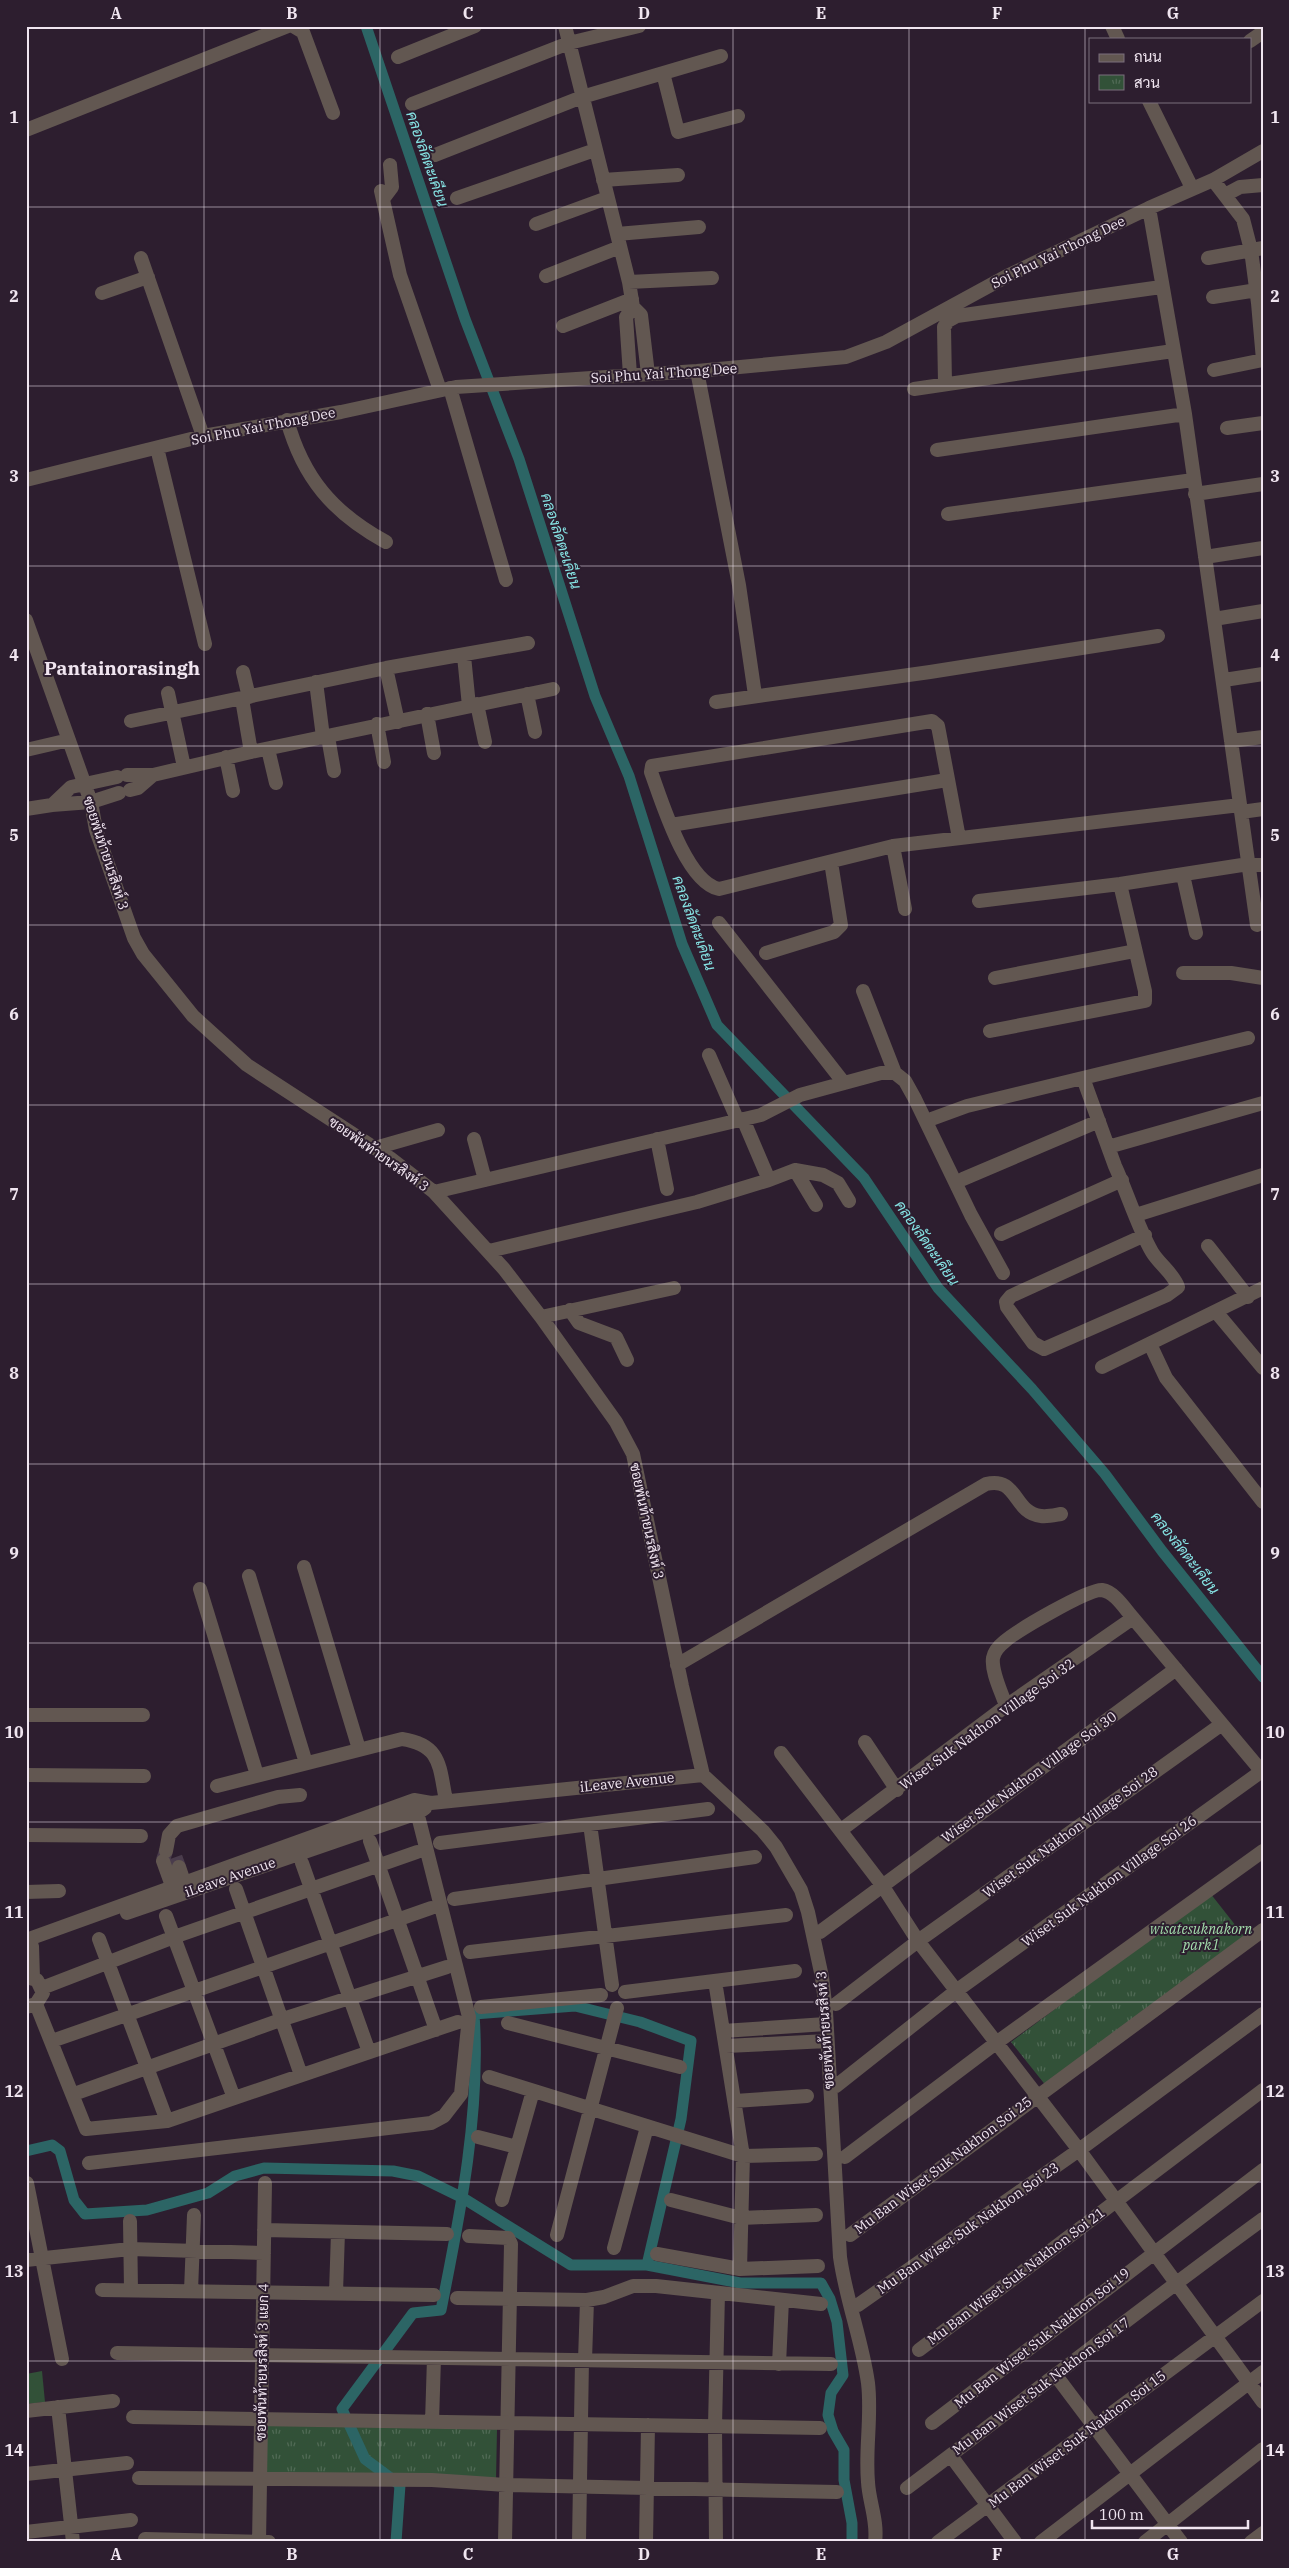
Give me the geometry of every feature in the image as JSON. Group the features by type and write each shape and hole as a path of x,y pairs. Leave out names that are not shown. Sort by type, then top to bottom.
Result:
{"street":[{"path":"26,130 288,26"},
{"path":"293,26 303,32 333,114"},
{"path":"398,56 475,26"},
{"path":"565,26 629,282 632,303 641,315 648,374"},
{"path":"412,104 569,43 639,26"},
{"path":"1112,26 1118,38"},
{"path":"1252,40 1263,32"},
{"path":"435,155 582,97 721,56"},
{"path":"663,73 678,132 738,116"},
{"path":"1155,104 1172,147 1192,188"},
{"path":"457,198 595,150"},
{"name":"Soi Phu Yai Thong Dee","path":"26,480 203,436 340,412 449,389 697,371 846,357 886,342 1008,275 1148,208 1213,180 1263,151"},
{"path":"390,165 392,187 382,195 400,276 449,389 506,580"},
{"path":"603,180 678,175"},
{"path":"1213,180 1243,219 1257,249 1263,360 1214,370"},
{"path":"1225,195 1240,187 1263,185"},
{"path":"536,224 607,198"},
{"path":"1148,208 1184,414 1224,680 1257,925"},
{"path":"546,276 619,241 699,227"},
{"path":"1208,258 1257,249"},
{"path":"140,258 203,436"},
{"path":"102,293 148,277"},
{"path":"629,282 712,278"},
{"path":"945,383 944,327 948,320 957,316 1161,286"},
{"path":"1213,297 1259,300"},
{"path":"563,326 632,303"},
{"path":"630,376 626,317 632,303"},
{"path":"914,389 1173,351"},
{"path":"697,371 739,585 755,695"},
{"path":"937,450 1184,414"},
{"path":"287,420 295,447 326,498 356,524 386,542"},
{"path":"1227,428 1263,423"},
{"path":"157,448 205,644"},
{"path":"948,514 1193,480"},
{"path":"1196,494 1263,484"},
{"path":"1205,557 1263,548"},
{"path":"1214,620 1263,611"},
{"name":"ซอยพันท้ายนรสิงห์ 3","path":"26,620 91,802 96,830 134,938 143,954 193,1016 247,1065 375,1148 434,1192 489,1251 541,1316 616,1422 633,1454 677,1665 703,1775 763,1831 786,1862 801,1890 820,1964 826,2024 840,2257 845,2292 865,2366 869,2394 868,2483 876,2526 875,2542"},
{"path":"716,702 755,695 930,672 1158,636"},
{"path":"131,721 386,668 464,656 528,643"},
{"path":"464,656 473,705 485,742"},
{"path":"386,668 398,722"},
{"path":"243,672 251,752"},
{"path":"1224,680 1263,674"},
{"path":"316,682 325,737 334,771"},
{"path":"52,805 71,786 122,776 153,775 377,724 398,722 427,714 553,689"},
{"path":"168,692 184,767"},
{"path":"527,694 535,732"},
{"path":"427,714 434,753"},
{"path":"959,838 938,726 932,721 652,766 651,772 671,825 687,858 704,882 712,888 728,888 893,846 1240,809 1263,809"},
{"path":"377,724 384,762"},
{"path":"1231,741 1263,737"},
{"path":"26,750 69,740"},
{"path":"268,749 276,783"},
{"path":"226,757 233,791"},
{"path":"26,809 91,802 138,788 153,775"},
{"path":"671,825 948,780"},
{"path":"893,846 904,909"},
{"path":"766,953 834,932 840,925 831,862"},
{"path":"979,901 1263,865"},
{"path":"1183,875 1196,933"},
{"path":"990,1032 1145,1001 1145,991 1120,884"},
{"path":"720,923 844,1083"},
{"path":"995,978 1135,951"},
{"path":"1183,973 1231,973 1263,978"},
{"path":"863,991 895,1073 905,1081 971,1215 1003,1273"},
{"path":"926,1121 967,1106 1248,1038"},
{"path":"709,1055 769,1180"},
{"path":"434,1192 740,1120 770,1111 800,1095 881,1073 895,1073"},
{"path":"1083,1078 1108,1147 1145,1235 1156,1258 1176,1281 1178,1287 1167,1295 1044,1349 1033,1343 1007,1307 1006,1302 1011,1296 1145,1235"},
{"path":"1108,1147 1263,1103"},
{"path":"963,1179 1099,1121"},
{"path":"375,1148 438,1130"},
{"path":"474,1139 485,1180"},
{"path":"657,1140 668,1189"},
{"path":"796,1170 816,1205"},
{"path":"489,1251 697,1202 796,1170 831,1178 849,1201"},
{"path":"1136,1214 1263,1175"},
{"path":"1001,1234 1122,1180"},
{"path":"1208,1246 1248,1297"},
{"path":"541,1316 674,1288"},
{"path":"1102,1367 1217,1313 1263,1288"},
{"path":"570,1310 579,1323 616,1337 626,1360"},
{"path":"1217,1313 1263,1368"},
{"path":"1150,1344 1166,1378 1263,1502"},
{"path":"677,1665 986,1484 995,1482 1008,1486 1025,1509 1034,1515 1042,1517 1061,1514"},
{"path":"304,1567 359,1749"},
{"path":"249,1576 306,1763"},
{"path":"200,1590 256,1776"},
{"path":"1006,1706 993,1665 993,1657 1004,1642 1078,1597 1093,1591 1104,1590 1113,1594 1134,1618 1262,1772"},
{"name":"Wiset Suk Nakhon Village Soi 32","path":"841,1830 897,1790 1006,1706 1134,1618"},
{"name":"Wiset Suk Nakhon Village Soi 30","path":"820,1932 1176,1670"},
{"path":"26,1715 143,1715"},
{"name":"Wiset Suk Nakhon Village Soi 28","path":"836,2004 918,1941 1222,1724"},
{"path":"217,1786 402,1739 418,1742 436,1756 446,1800"},
{"path":"865,1742 897,1790"},
{"path":"781,1752 882,1885 918,1941 1078,2150 1263,2402"},
{"name":"Wiset Suk Nakhon Village Soi 26","path":"836,2086 956,1990 1262,1772"},
{"path":"26,1775 144,1776"},
{"name":"iLeave Avenue","path":"28,1944 178,1884 416,1806 446,1800 703,1775"},
{"path":"178,1884 164,1856 169,1835 177,1826 278,1796 300,1795"},
{"path":"88,2164 431,2123 444,2116 461,2094 469,2017 416,1806"},
{"name":"iLeave Avenue","path":"28,1944 416,1806"},
{"path":"440,1843 708,1809"},
{"path":"590,1824 612,1984"},
{"path":"26,1835 142,1836"},
{"path":"370,1841 436,2030"},
{"path":"844,2157 996,2043 1263,1850"},
{"path":"34,1981 108,1962 311,1887 417,1852"},
{"path":"454,1899 755,1857"},
{"path":"302,1863 369,2052"},
{"path":"178,1884 179,1867"},
{"path":"236,1889 301,2075"},
{"path":"26,1892 59,1892"},
{"path":"52,2042 431,1908"},
{"path":"470,1952 786,1915"},
{"path":"166,1916 234,2098"},
{"name":"Mu Ban Wiset Suk Nakhon Soi 25","path":"850,2234 1036,2095 1263,1930"},
{"path":"99,1939 148,2067 166,2121"},
{"path":"28,1944 34,1981 42,1998 31,2006 52,2042 74,2094 86,2129 166,2121 458,2022"},
{"path":"74,2094 283,2019 447,1967"},
{"path":"625,1992 795,1971"},
{"path":"715,1981 743,2156 740,2269"},
{"path":"557,2235 617,2008 625,2000 625,1992 620,1986 612,1984 605,1988 601,1995"},
{"path":"481,2007 601,1995"},
{"path":"601,1995 606,2006 617,2008"},
{"name":"Mu Ban Wiset Suk Nakhon Soi 23","path":"858,2306 1078,2150 1263,2014"},
{"path":"508,2023 680,2067"},
{"path":"723,2031 826,2024"},
{"path":"726,2046 827,2041"},
{"path":"488,2077 743,2156 816,2154"},
{"name":"Mu Ban Wiset Suk Nakhon Soi 21","path":"919,2350 1263,2090"},
{"path":"502,2200 533,2091"},
{"path":"735,2101 807,2096"},
{"path":"614,2248 647,2127"},
{"path":"478,2137 517,2147"},
{"name":"Mu Ban Wiset Suk Nakhon Soi 19","path":"932,2423 1263,2170"},
{"path":"27,2183 62,2359"},
{"name":"ซอยพันท้ายนรสิงห์ 3 แยก 4","path":"259,2542 265,2183"},
{"path":"671,2200 741,2218 816,2215"},
{"path":"191,2291 194,2215"},
{"name":"Mu Ban Wiset Suk Nakhon Soi 17","path":"907,2488 1057,2376 1175,2283 1263,2219"},
{"path":"130,2221 131,2290"},
{"path":"264,2230 447,2234"},
{"path":"336,2293 338,2232"},
{"path":"469,2236 508,2238 511,2244 505,2542"},
{"path":"26,2260 130,2249 264,2253"},
{"path":"657,2254 740,2269 818,2266"},
{"path":"457,2298 587,2300 604,2297 634,2286 692,2288 718,2293 821,2304"},
{"path":"102,2290 434,2295"},
{"path":"716,2542 715,2426 718,2293"},
{"path":"579,2542 581,2424 587,2300"},
{"path":"779,2364 782,2300"},
{"name":"Mu Ban Wiset Suk Nakhon Soi 15","path":"938,2542 1263,2301"},
{"path":"117,2353 584,2360 716,2364 831,2364"},
{"path":"432,2422 434,2358"},
{"path":"1041,2542 1132,2475 1263,2372"},
{"path":"1057,2376 1181,2542"},
{"path":"26,2410 113,2401"},
{"path":"58,2407 73,2542"},
{"path":"133,2417 820,2428"},
{"path":"646,2542 648,2425"},
{"path":"1145,2542 1263,2449"},
{"path":"951,2456 1015,2542"},
{"path":"26,2474 127,2463"},
{"path":"139,2478 432,2480 506,2485 837,2492"},
{"path":"26,2532 131,2520"},
{"path":"1251,2542 1263,2533"},
{"path":"145,2539 268,2542"}],"green space":[{"name":"wisatesuknakorn park1","path":"1210,1893 1247,1940 1047,2087 1011,2042"},
{"path":"42,2371 45,2402 26,2404 26,2374"},
{"path":"267,2423 497,2428 496,2480 266,2475"}],"waterway":[{"name":"คลองลัดตะเคียน","path":"366,26 465,319 519,459 595,696 629,776 682,944 717,1025 864,1178 938,1288 1032,1389 1105,1474 1162,1551 1263,1677"},
{"path":"396,2542 400,2485 365,2459 342,2409 413,2313 441,2310 462,2200 472,2126 475,2051 474,2014 575,2006 640,2022 691,2041 681,2119 647,2265"},
{"path":"26,2151 52,2145 60,2151 74,2200 85,2214 147,2210 208,2193 235,2176 264,2168 393,2171 418,2176 463,2198 571,2265 647,2265 740,2283 821,2283 830,2299 837,2322 843,2375 831,2393 828,2415 833,2431 844,2450 844,2480 852,2523 852,2542"}],"tunnel":[{"path":"163,1860 166,1851 175,1856 179,1867"}],"district":[{"name":"Pantainorasingh","path":"122,668"}]}
